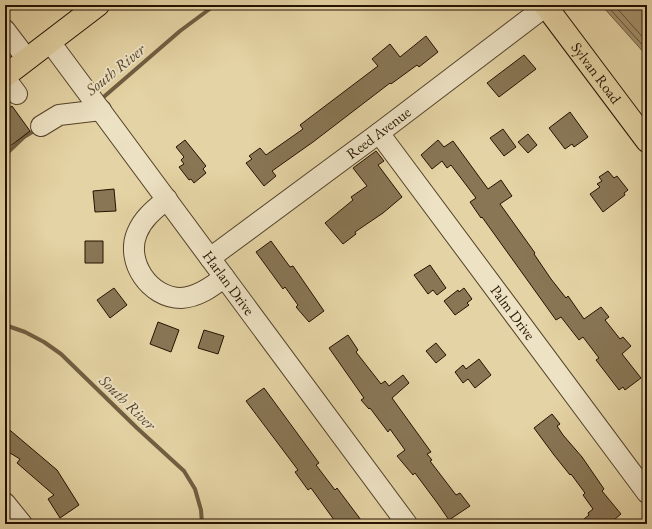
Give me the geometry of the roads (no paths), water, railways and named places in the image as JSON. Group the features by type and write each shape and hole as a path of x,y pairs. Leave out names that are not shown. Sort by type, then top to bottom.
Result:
{"main road":[{"path":"5,77 98,5"},
{"name":"Sylvan Road","path":"546,6 647,141"}],"street":[{"name":"Reed Avenue","path":"210,258 379,133 546,6"},
{"path":"5,30 27,59"},
{"name":"Harlan Drive","path":"50,42 407,524"},
{"path":"5,77 17,94"},
{"path":"41,126 59,115 101,110"},
{"name":"Palm Drive","path":"379,133 647,493"},
{"path":"167,199 152,211 137,232 134,242 134,256 141,274 150,285 160,292 172,297 181,298 193,296 202,292 224,277"},
{"path":"5,503 22,524"}],"water":[{"path":"606,5 647,5 647,56 604,8"}],"waterway":[{"name":"South River","path":"99,101 180,31 215,5"},
{"name":"South River","path":"5,155 24,137 37,129"},
{"name":"South River","path":"5,325 25,332 44,342 61,354 137,428 184,471 195,489 201,510 202,524"}]}
